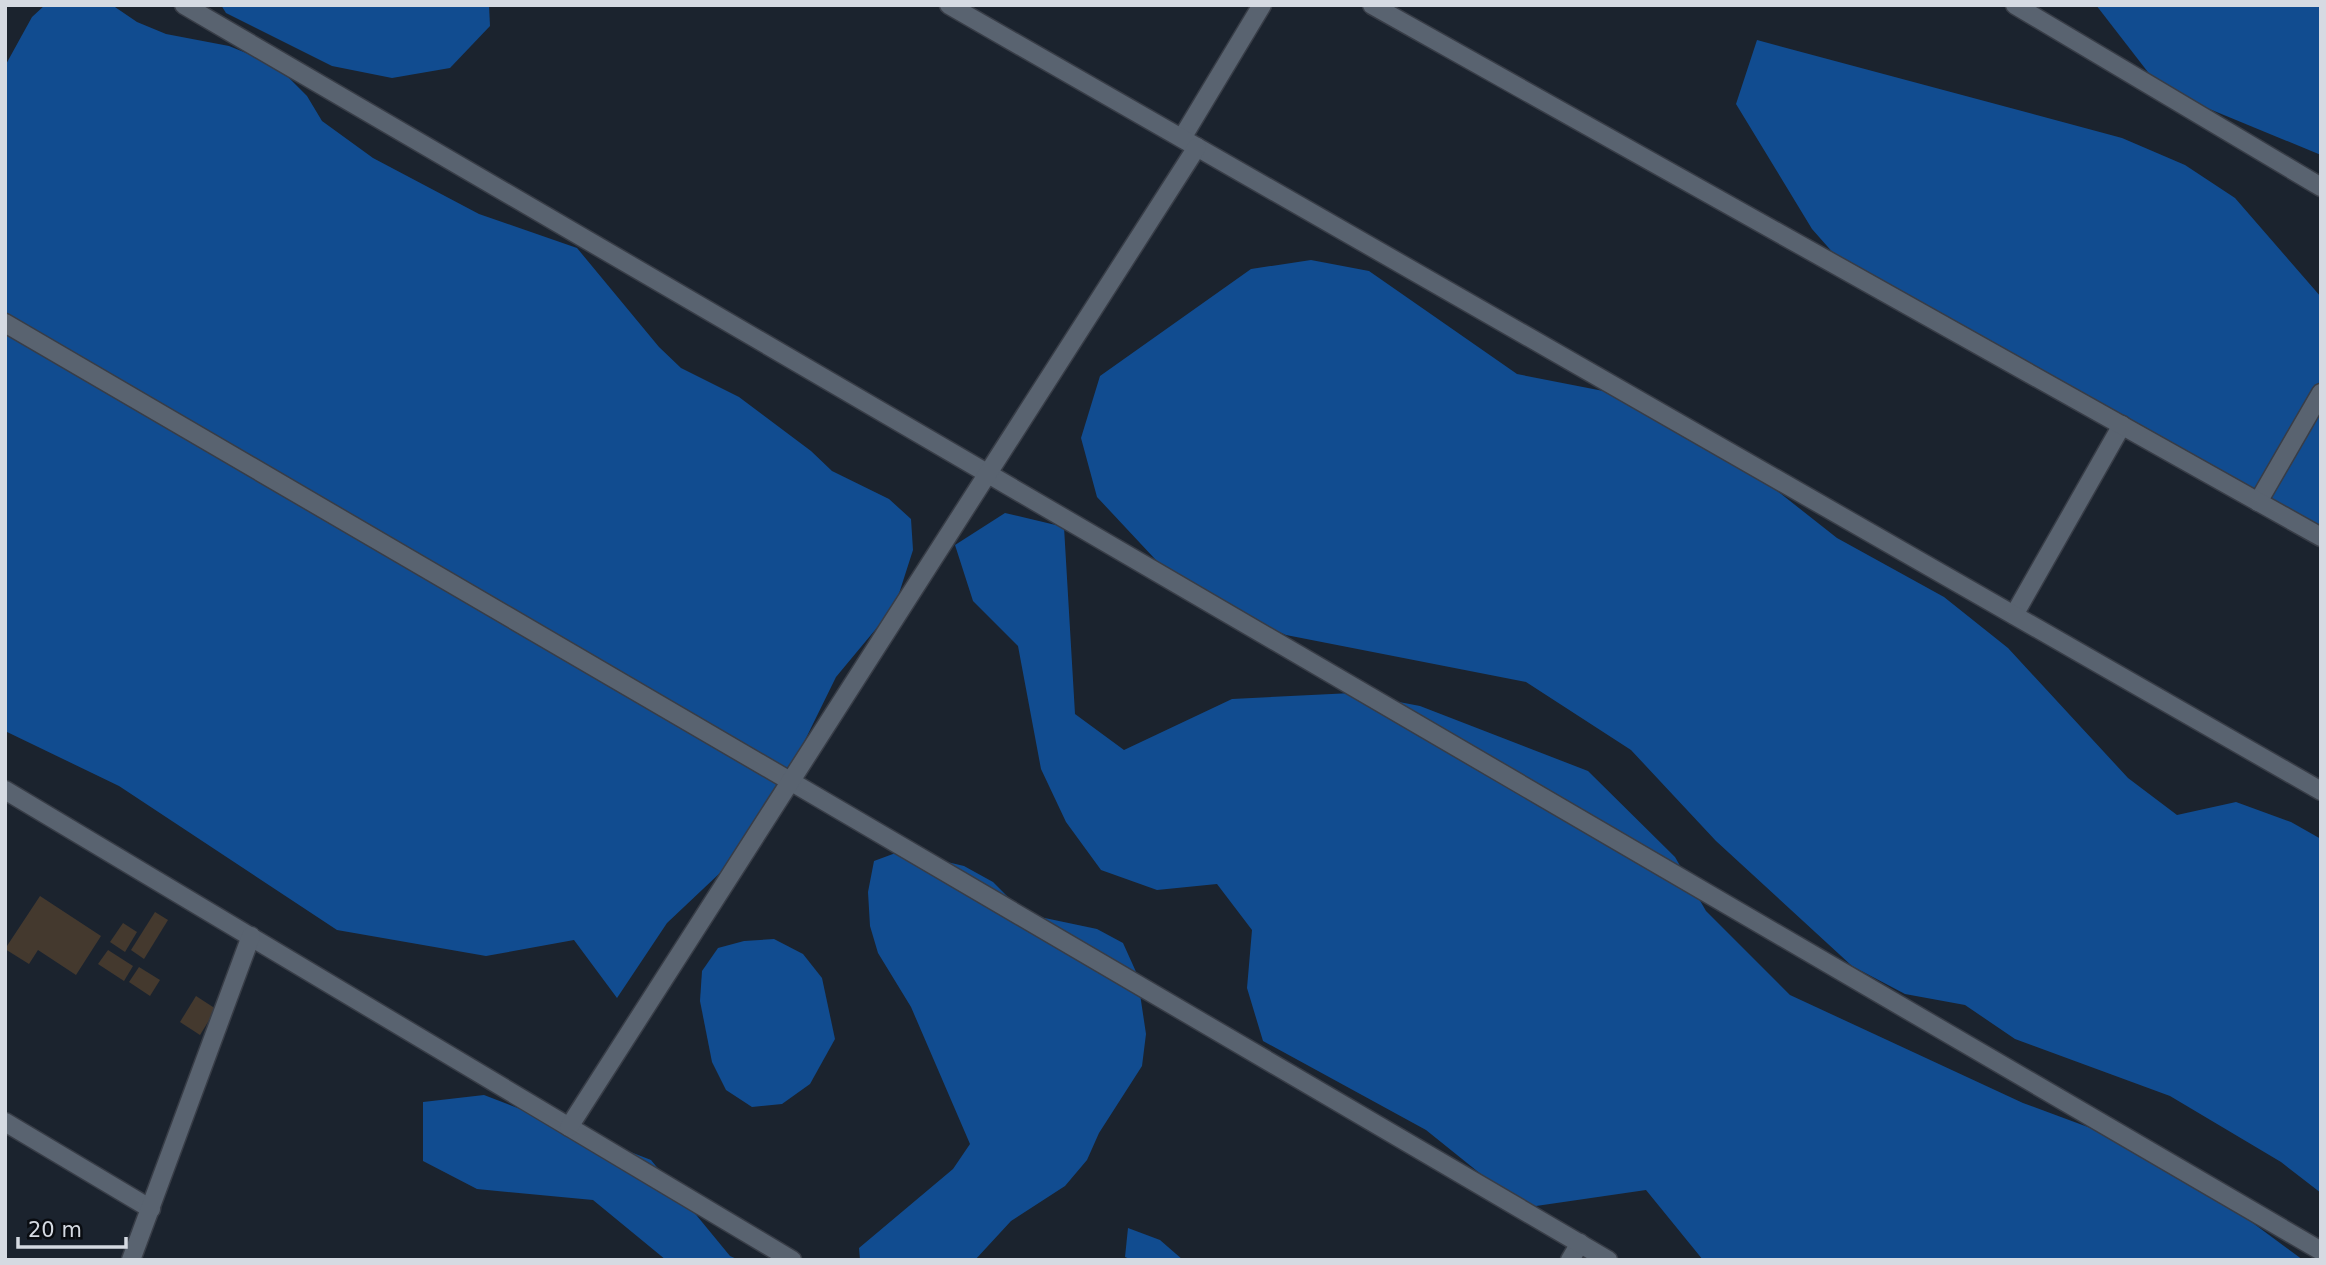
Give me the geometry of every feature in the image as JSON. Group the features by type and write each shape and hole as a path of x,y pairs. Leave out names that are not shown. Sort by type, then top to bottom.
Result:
{"street":[{"path":"184,5 2321,1251"},
{"path":"949,5 2321,791"},
{"path":"569,1127 987,474 1190,143 1262,5"},
{"path":"1372,5 2321,537"},
{"path":"2015,5 2321,187"},
{"path":"5,323 1608,1260"},
{"path":"2258,502 2321,393"},
{"path":"2014,615 2122,425"},
{"path":"5,790 792,1260"},
{"path":"131,1260 251,936"},
{"path":"5,1122 151,1209"},
{"path":"1570,1260 1580,1243"}],"shaded area":[{"path":"45,5 112,5 137,22 166,34 229,46 261,59 286,75 307,96 322,121 373,158 479,214 577,248 659,347 681,368 739,397 811,451 832,471 889,499 911,519 913,550 895,606 836,677 757,838 667,923 617,998 574,940 486,956 337,930 119,786 5,731 5,66 32,17"},
{"path":"221,5 489,5 490,26 450,68 392,78 332,66 226,13"},
{"path":"2096,5 2321,5 2321,155 2161,89"},
{"path":"1757,40 2122,138 2185,165 2235,198 2321,297 2321,547 2233,483 1850,272 1812,229 1736,104"},
{"path":"1311,260 1369,271 1517,374 1634,397 1691,423 1837,538 1944,597 2008,648 2128,778 2177,815 2236,802 2291,822 2321,839 2321,1193 2281,1162 2170,1096 2015,1039 1965,1005 1905,994 1852,966 1716,841 1631,750 1526,682 1286,635 1183,589 1097,497 1081,438 1100,376 1251,269"},
{"path":"1005,513 1064,527 1075,714 1124,750 1232,699 1352,693 1420,706 1588,771 1675,857 1706,911 1790,995 2023,1103 2139,1146 2192,1178 2303,1260 1703,1260 1646,1190 1523,1208 1426,1130 1263,1041 1247,988 1252,930 1217,884 1157,890 1101,870 1066,822 1041,769 1018,646 973,601 955,545"},
{"path":"901,851 964,866 993,882 1014,903 1040,917 1097,929 1123,943 1137,974 1146,1034 1142,1066 1099,1133 1087,1160 1065,1186 1011,1221 975,1260 860,1260 859,1248 953,1169 970,1144 911,1007 878,953 870,926 868,892 874,861"},
{"path":"774,939 803,954 822,978 835,1039 810,1084 782,1104 752,1107 726,1090 712,1062 700,1001 702,971 718,948 744,941"},
{"path":"484,1095 651,1160 730,1256 739,1260 666,1260 593,1200 477,1189 423,1161 423,1102"},
{"path":"1128,1228 1160,1240 1183,1260 1132,1260 1125,1257"}],"building":[{"path":"40,896 101,936 76,975 38,950 29,964 5,949"},
{"path":"155,912 168,920 144,959 131,950"},
{"path":"123,923 137,932 125,952 110,942"},
{"path":"108,950 133,966 124,981 98,964"},
{"path":"139,967 160,980 150,996 129,982"},
{"path":"196,996 216,1009 200,1035 180,1022"}]}
